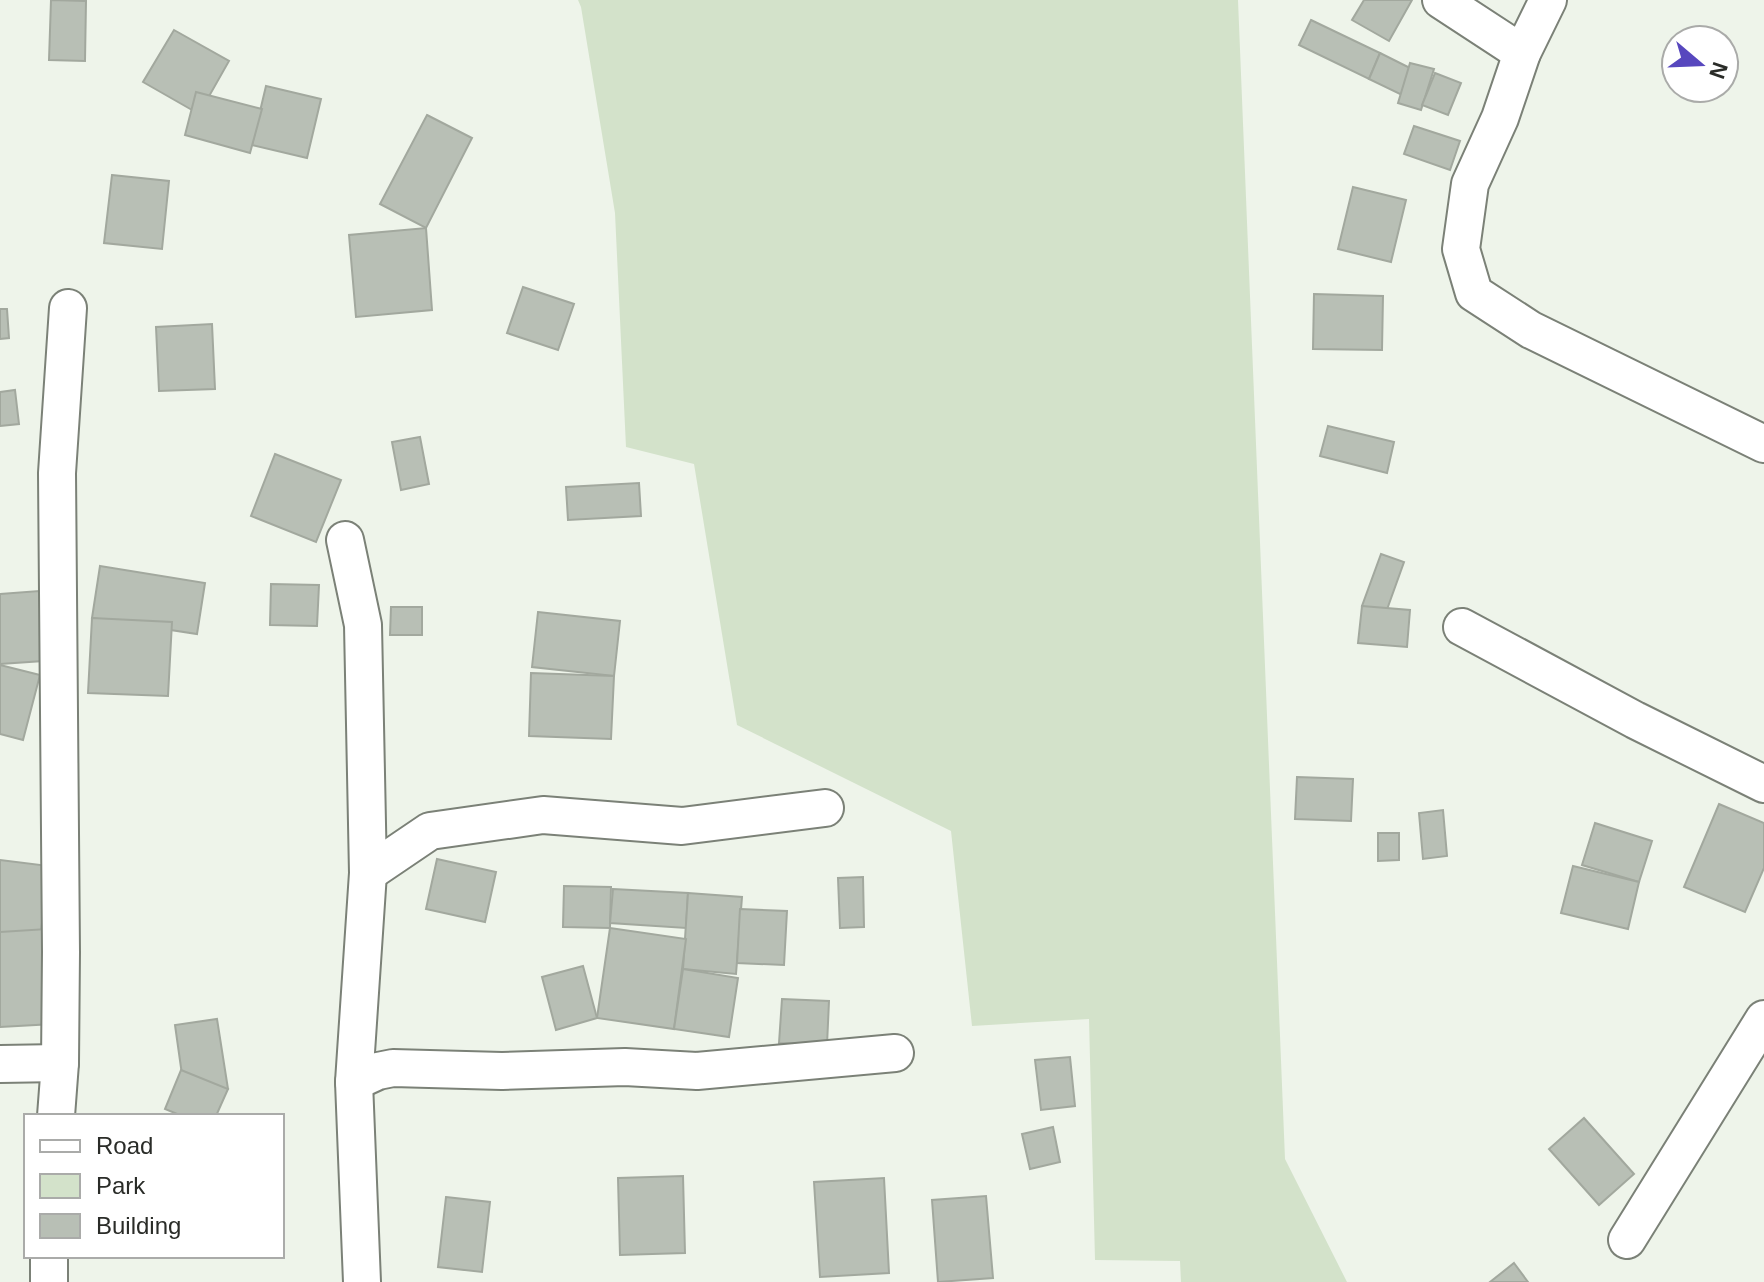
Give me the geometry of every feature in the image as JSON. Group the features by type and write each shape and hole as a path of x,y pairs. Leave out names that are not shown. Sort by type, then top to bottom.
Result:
{"street":[{"path":"1441,0 1522,53"},
{"path":"1548,0 1522,53 1500,118 1470,184 1461,249 1474,293 1531,330 1760,433"},
{"path":"56,1114 60,1063 57,473 68,308"},
{"path":"345,540 363,625 368,873 354,1082 362,1282"},
{"path":"1462,627 1635,720 1764,784"},
{"path":"368,873 430,831 543,815 682,826 825,808"},
{"path":"1627,1240 1764,1019"},
{"path":"354,1082 393,1068 502,1071 625,1067 697,1071 895,1053"},
{"path":"0,1064 60,1063"},
{"path":"49,1258 49,1282"}],"green space":[{"path":"578,0 1238,0 1285,1159 1347,1282 1181,1282 1180,1261 1095,1260 1089,1019 972,1026 951,831 737,725 694,464 626,447 615,213"}],"building":[{"path":"51,0 86,1 85,61 49,60"},
{"path":"1364,0 1412,0 1389,41 1352,20"},
{"path":"1311,20 1380,53 1369,79 1299,45"},
{"path":"174,30 229,61 199,114 143,82"},
{"path":"1380,53 1414,70 1402,95 1369,79"},
{"path":"1410,63 1434,69 1421,110 1398,103"},
{"path":"1435,73 1461,83 1448,115 1422,105"},
{"path":"266,86 321,99 307,158 252,145"},
{"path":"196,92 262,109 250,153 185,135"},
{"path":"427,115 472,138 426,228 380,204"},
{"path":"1414,126 1460,141 1450,170 1404,154"},
{"path":"112,175 169,181 162,249 104,243"},
{"path":"1353,187 1406,200 1391,262 1338,249"},
{"path":"426,228 432,310 356,317 349,235"},
{"path":"523,287 574,304 558,350 507,333"},
{"path":"1314,294 1383,296 1382,350 1313,349"},
{"path":"0,309 7,309 9,338 0,339"},
{"path":"212,324 215,389 159,391 156,327"},
{"path":"15,390 19,424 0,426 0,392"},
{"path":"1328,426 1394,442 1387,473 1320,456"},
{"path":"420,437 429,484 401,490 392,442"},
{"path":"275,454 341,480 316,542 251,516"},
{"path":"639,483 641,516 568,520 566,487"},
{"path":"1381,554 1404,562 1385,615 1362,606"},
{"path":"100,566 205,583 197,634 92,618"},
{"path":"271,584 319,585 317,626 270,625"},
{"path":"39,591 43,661 0,664 0,594"},
{"path":"1362,606 1410,610 1407,647 1358,643"},
{"path":"391,607 422,607 422,635 390,635"},
{"path":"538,612 620,621 614,676 532,667"},
{"path":"92,618 172,622 168,696 88,693"},
{"path":"0,665 40,675 23,740 0,734"},
{"path":"531,673 614,676 611,739 529,736"},
{"path":"1297,777 1353,779 1351,821 1295,819"},
{"path":"1719,804 1764,823 1764,868 1745,912 1684,887"},
{"path":"1443,810 1447,856 1423,859 1419,813"},
{"path":"1595,823 1652,841 1639,882 1582,865"},
{"path":"1378,833 1399,833 1399,860 1378,861"},
{"path":"437,859 496,872 485,922 426,909"},
{"path":"0,860 49,866 40,939 0,934"},
{"path":"1573,866 1639,882 1628,929 1561,913"},
{"path":"863,877 864,927 840,928 838,878"},
{"path":"564,886 611,887 610,928 563,927"},
{"path":"613,889 688,893 686,928 610,923"},
{"path":"688,893 742,897 736,974 683,969"},
{"path":"740,909 787,911 784,965 737,963"},
{"path":"610,928 686,939 674,1029 597,1018"},
{"path":"47,929 53,1024 0,1027 0,932"},
{"path":"583,966 597,1018 556,1030 542,977"},
{"path":"683,969 738,978 729,1037 674,1029"},
{"path":"782,999 829,1001 827,1045 779,1043"},
{"path":"217,1019 228,1089 185,1096 175,1025"},
{"path":"1070,1057 1075,1106 1041,1110 1035,1060"},
{"path":"181,1070 228,1089 217,1114 177,1114 165,1109"},
{"path":"1584,1118 1634,1174 1599,1205 1549,1149"},
{"path":"1053,1127 1060,1162 1030,1169 1022,1134"},
{"path":"683,1176 685,1253 620,1255 618,1178"},
{"path":"884,1178 889,1273 820,1277 814,1182"},
{"path":"986,1196 993,1278 938,1282 932,1200"},
{"path":"446,1197 490,1202 482,1272 438,1267"},
{"path":"1514,1263 1528,1282 1490,1282"}]}
